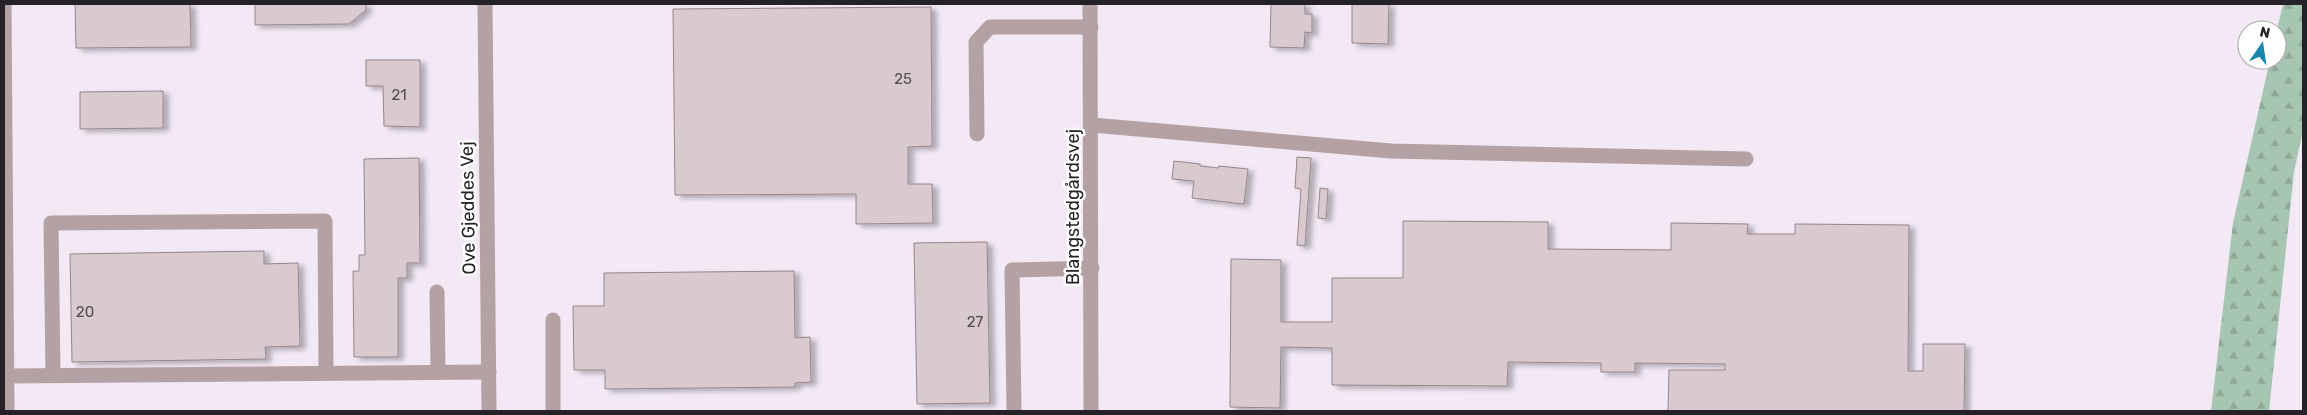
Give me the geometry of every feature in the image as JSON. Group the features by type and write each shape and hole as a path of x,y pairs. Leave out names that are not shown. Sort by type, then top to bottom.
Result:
{"street":[{"path":"4,4 6,411"},
{"name":"Ove Gjeddes Vej","path":"485,4 489,411"},
{"name":"Blangstedgårdsvej","path":"1090,4 1092,125 1091,411"},
{"path":"977,134 976,42 990,27 1091,26"},
{"path":"1092,125 1391,151 1746,159"},
{"path":"53,375 51,223 315,221 325,221 326,373"},
{"path":"1014,411 1012,270 1092,268"},
{"path":"437,292 438,372"},
{"path":"552,320 553,411"},
{"path":"6,376 489,372"}],"green space":[{"path":"2283,4 2303,4 2303,130 2294,172 2269,411 2211,411 2233,223 2268,70 2287,70 2287,20 2279,20"}],"building":[{"path":"75,4 190,4 191,47 76,48"},
{"path":"255,4 366,4 366,10 349,24 255,25"},
{"path":"1271,4 1305,4 1305,14 1312,14 1312,33 1305,32 1304,48 1270,47"},
{"path":"1352,4 1389,4 1388,44 1352,43"},
{"path":"931,7 932,146 908,147 908,184 932,184 933,223 856,224 856,194 675,195 673,9"},
{"path":"366,60 420,60 420,127 384,126 383,86 366,86"},
{"path":"163,91 163,128 80,129 80,92"},
{"path":"1297,157 1311,158 1305,246 1297,245 1301,189 1295,188"},
{"path":"419,158 420,263 407,263 407,278 398,278 398,357 354,357 353,271 359,271 359,255 365,255 364,159"},
{"path":"1174,161 1218,168 1219,166 1248,169 1244,204 1192,198 1194,181 1172,179"},
{"path":"1320,188 1328,189 1326,219 1318,218"},
{"path":"1403,221 1548,222 1548,249 1671,250 1671,223 1748,224 1747,234 1795,234 1795,224 1909,225 1908,371 1923,371 1923,344 1965,344 1964,411 1668,411 1669,370 1725,370 1725,364 1635,363 1635,372 1601,372 1601,363 1508,362 1507,386 1332,385 1332,348 1281,347 1280,408 1230,407 1231,259 1281,260 1281,322 1332,322 1332,278 1403,278"},
{"path":"987,242 990,403 917,404 914,243"},
{"path":"264,251 264,264 298,263 300,346 265,347 266,359 72,362 70,254"},
{"path":"794,271 795,338 810,337 811,382 795,383 795,387 605,389 605,370 574,370 573,306 604,306 604,273"}]}
